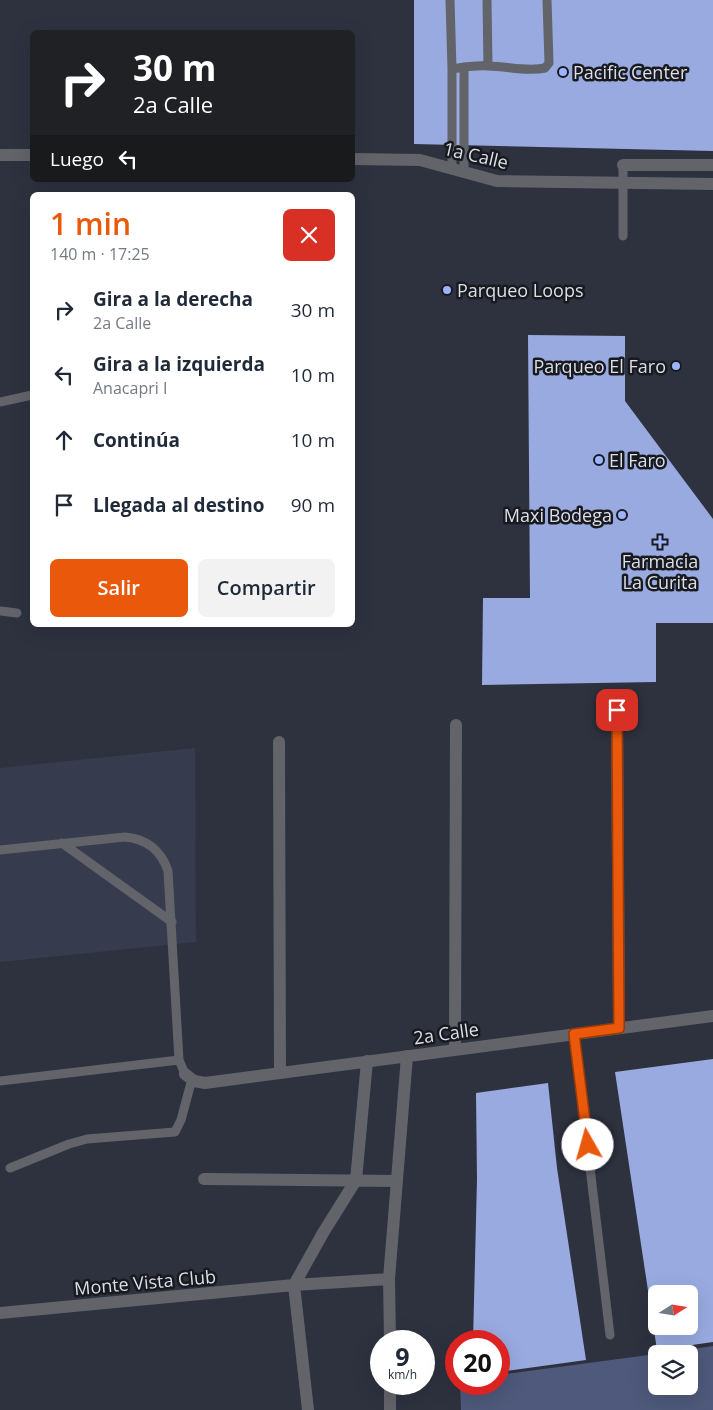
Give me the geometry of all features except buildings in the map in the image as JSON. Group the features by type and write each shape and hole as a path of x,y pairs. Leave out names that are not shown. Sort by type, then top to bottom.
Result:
{"street":[{"path":"0,155 30,155"},
{"name":"1a Calle","path":"355,159 420,160 498,181 713,184"},
{"path":"623,166 713,165"},
{"path":"617,710 619,1028"},
{"path":"455,1050 456,725"},
{"path":"279,742 280,1073"},
{"name":"2a Calle","path":"188,1077 205,1083 713,1016"},
{"path":"390,1330 389,1279 407,1056"},
{"path":"308,1410 294,1285 356,1180 367,1061"},
{"path":"204,1179 397,1181"},
{"name":"Monte Vista Club","path":"0,1314 294,1285 389,1279"},
{"path":"390,1395 390,1410"}],"lane":[{"path":"450,0 458,170"},
{"path":"487,0 488,66"},
{"path":"452,69 488,66 536,70 545,68 549,63 547,0"},
{"path":"458,170 464,67"},
{"path":"623,166 623,236"},
{"path":"0,402 30,395"},
{"path":"0,611 17,613"},
{"path":"0,850 125,836 153,846 165,861 168,871 178,1060 188,1077 181,1120 175,1132 87,1139 69,1144 10,1168"},
{"path":"62,843 172,922"},
{"path":"574,1034 610,1335"},
{"path":"0,1081 178,1060"}],"shaded area":[{"path":"195,748 196,942 0,962 0,768"},
{"path":"713,1346 713,1410 461,1410 460,1395 510,1395 510,1374 648,1355 648,1395 698,1395 698,1348"}],"place":[{"name":"Pacific Center","path":"563,72"},
{"name":"Parqueo Loops","path":"447,290"},
{"name":"Parqueo El Faro","path":"676,366"},
{"name":"El Faro","path":"599,460"},
{"name":"Maxi Bodega","path":"622,515"},
{"name":"Farmacia La Curita","path":"660,542"}],"route":[{"path":"588,1145 574,1034 619,1028 617,710"}]}
